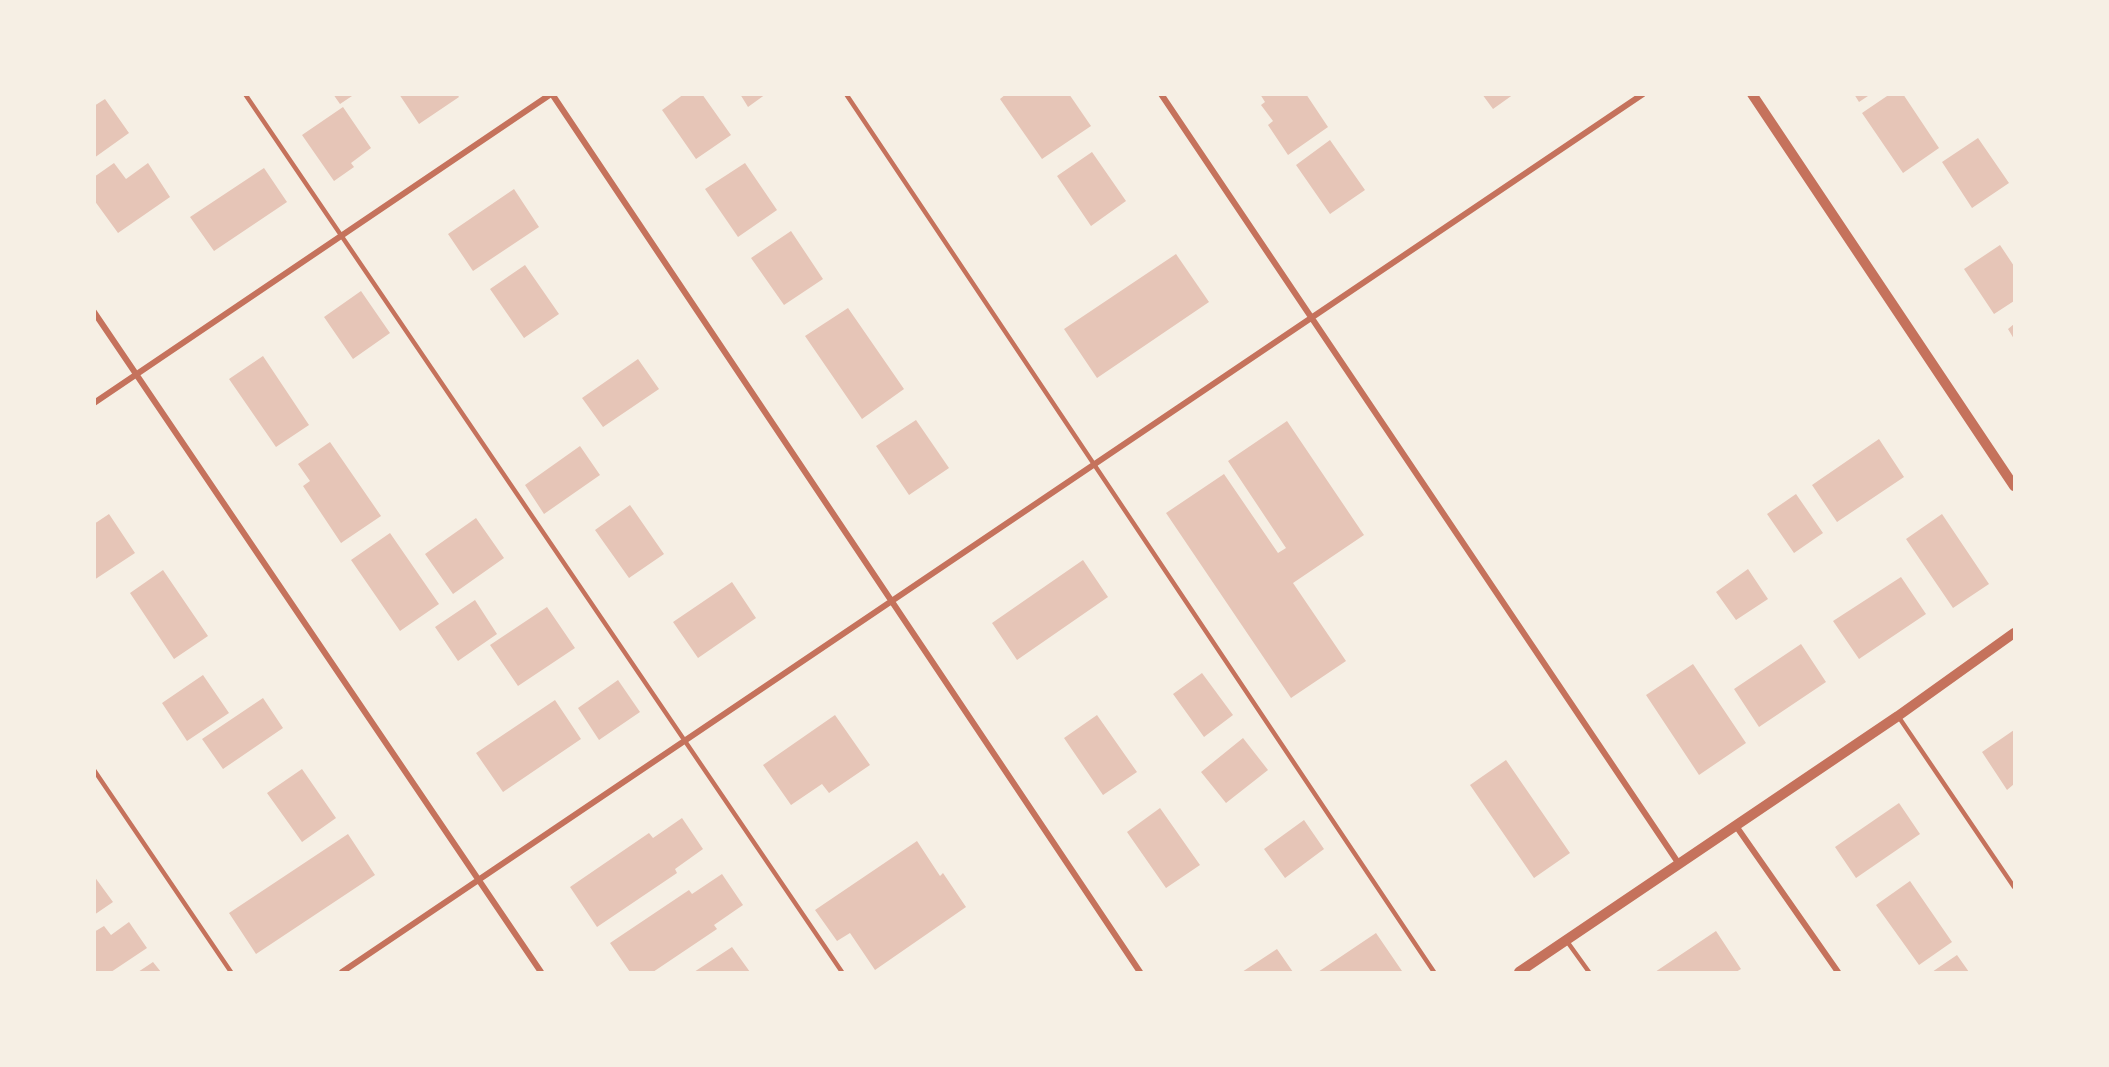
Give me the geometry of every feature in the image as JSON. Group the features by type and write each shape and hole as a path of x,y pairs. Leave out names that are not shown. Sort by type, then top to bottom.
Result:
{"street":[{"path":"94,403 552,94 1140,972"},
{"path":"1161,94 1679,864"},
{"path":"342,972 1643,94"},
{"path":"1752,94 2014,486"},
{"path":"94,312 541,972"},
{"path":"1519,972 1898,716 2014,633"},
{"path":"1736,826 1838,972"}],"lane":[{"path":"245,94 842,972"},
{"path":"846,94 1434,972"},
{"path":"1898,716 2014,886"},
{"path":"94,770 231,972"},
{"path":"1566,940 1589,972"}],"building":[{"path":"333,94 355,94 340,104"},
{"path":"399,94 457,94 459,97 419,124"},
{"path":"684,94 702,94 731,135 696,159 662,110"},
{"path":"740,94 766,94 748,107"},
{"path":"1006,94 1069,94 1091,126 1042,159 1000,99"},
{"path":"1260,94 1306,94 1328,127 1288,155 1268,125 1273,121 1261,105 1265,102"},
{"path":"1482,94 1514,94 1493,109"},
{"path":"1854,94 1871,94 1859,102"},
{"path":"1890,94 1903,94 1939,148 1903,173 1862,113"},
{"path":"105,99 129,133 94,158 94,106"},
{"path":"343,107 371,148 351,163 354,167 334,181 302,135"},
{"path":"1978,138 2009,183 1972,208 1942,162"},
{"path":"1330,140 1365,190 1330,214 1296,165"},
{"path":"1092,152 1126,201 1091,226 1057,176"},
{"path":"114,163 126,179 148,163 170,197 118,233 94,200 94,177"},
{"path":"745,163 777,210 738,237 705,189"},
{"path":"264,168 287,202 214,251 190,217"},
{"path":"514,189 539,227 473,271 448,234"},
{"path":"791,231 823,279 784,305 751,258"},
{"path":"2000,245 2014,266 2014,301 1994,314 1964,269"},
{"path":"1176,254 1209,302 1097,378 1064,329"},
{"path":"525,265 559,314 524,338 490,289"},
{"path":"361,291 390,333 353,359 324,317"},
{"path":"848,308 904,389 862,419 805,336"},
{"path":"2014,324 2014,339 2008,329"},
{"path":"263,356 309,425 276,447 229,379"},
{"path":"638,359 659,389 603,427 582,398"},
{"path":"916,420 949,468 909,495 876,446"},
{"path":"1287,421 1364,535 1293,583 1346,661 1291,698 1166,513 1224,474 1278,553 1286,548 1228,461"},
{"path":"1879,439 1904,477 1837,522 1812,485"},
{"path":"330,442 381,516 341,543 303,486 310,481 298,464"},
{"path":"580,446 600,475 544,514 525,485"},
{"path":"1796,494 1823,533 1794,553 1767,514"},
{"path":"630,505 664,554 629,578 595,530"},
{"path":"109,514 135,553 94,580 94,524"},
{"path":"1942,514 1989,584 1953,608 1906,539"},
{"path":"476,518 504,558 453,594 425,554"},
{"path":"390,533 439,604 400,631 351,560"},
{"path":"1083,560 1108,597 1017,660 992,623"},
{"path":"1748,569 1768,599 1736,620 1716,592"},
{"path":"163,570 208,636 174,659 130,593"},
{"path":"1901,577 1926,614 1859,659 1833,621"},
{"path":"732,582 756,618 698,658 673,622"},
{"path":"475,600 497,634 458,661 435,627"},
{"path":"547,607 575,648 518,686 490,645"},
{"path":"1801,644 1826,682 1759,727 1734,689"},
{"path":"1693,664 1746,743 1699,775 1646,695"},
{"path":"1202,673 1233,715 1204,737 1173,694"},
{"path":"203,675 229,713 187,741 162,703"},
{"path":"618,680 640,712 599,740 578,708"},
{"path":"263,698 283,728 223,769 202,739"},
{"path":"555,700 581,739 503,792 476,753"},
{"path":"835,715 870,765 829,793 822,784 791,805 763,765"},
{"path":"1097,715 1137,772 1103,795 1064,738"},
{"path":"2014,730 2014,784 2007,790 1982,752"},
{"path":"1243,738 1268,770 1226,803 1201,772"},
{"path":"1506,760 1570,853 1534,878 1470,785"},
{"path":"302,769 336,818 302,842 267,793"},
{"path":"1899,803 1920,834 1856,878 1835,847"},
{"path":"1160,808 1200,865 1166,888 1127,832"},
{"path":"682,818 703,849 675,869 677,873 597,927 570,887 649,833 653,838"},
{"path":"1304,820 1324,849 1285,878 1264,849"},
{"path":"348,834 375,875 256,954 229,913"},
{"path":"917,841 940,876 943,873 966,907 875,970 850,933 837,941 815,910"},
{"path":"722,874 743,905 714,925 717,929 653,972 630,972 610,943 689,890 692,894"},
{"path":"94,876 113,902 94,915"},
{"path":"1910,881 1952,942 1919,965 1876,905"},
{"path":"129,922 147,948 111,972 94,972 94,932 104,926 111,935"},
{"path":"1716,931 1741,969 1736,972 1655,972"},
{"path":"1376,933 1402,971 1318,972"},
{"path":"732,947 750,972 694,972"},
{"path":"1277,949 1293,972 1242,972"},
{"path":"1957,955 1969,972 1932,972"},
{"path":"153,962 161,972 138,972"}]}
